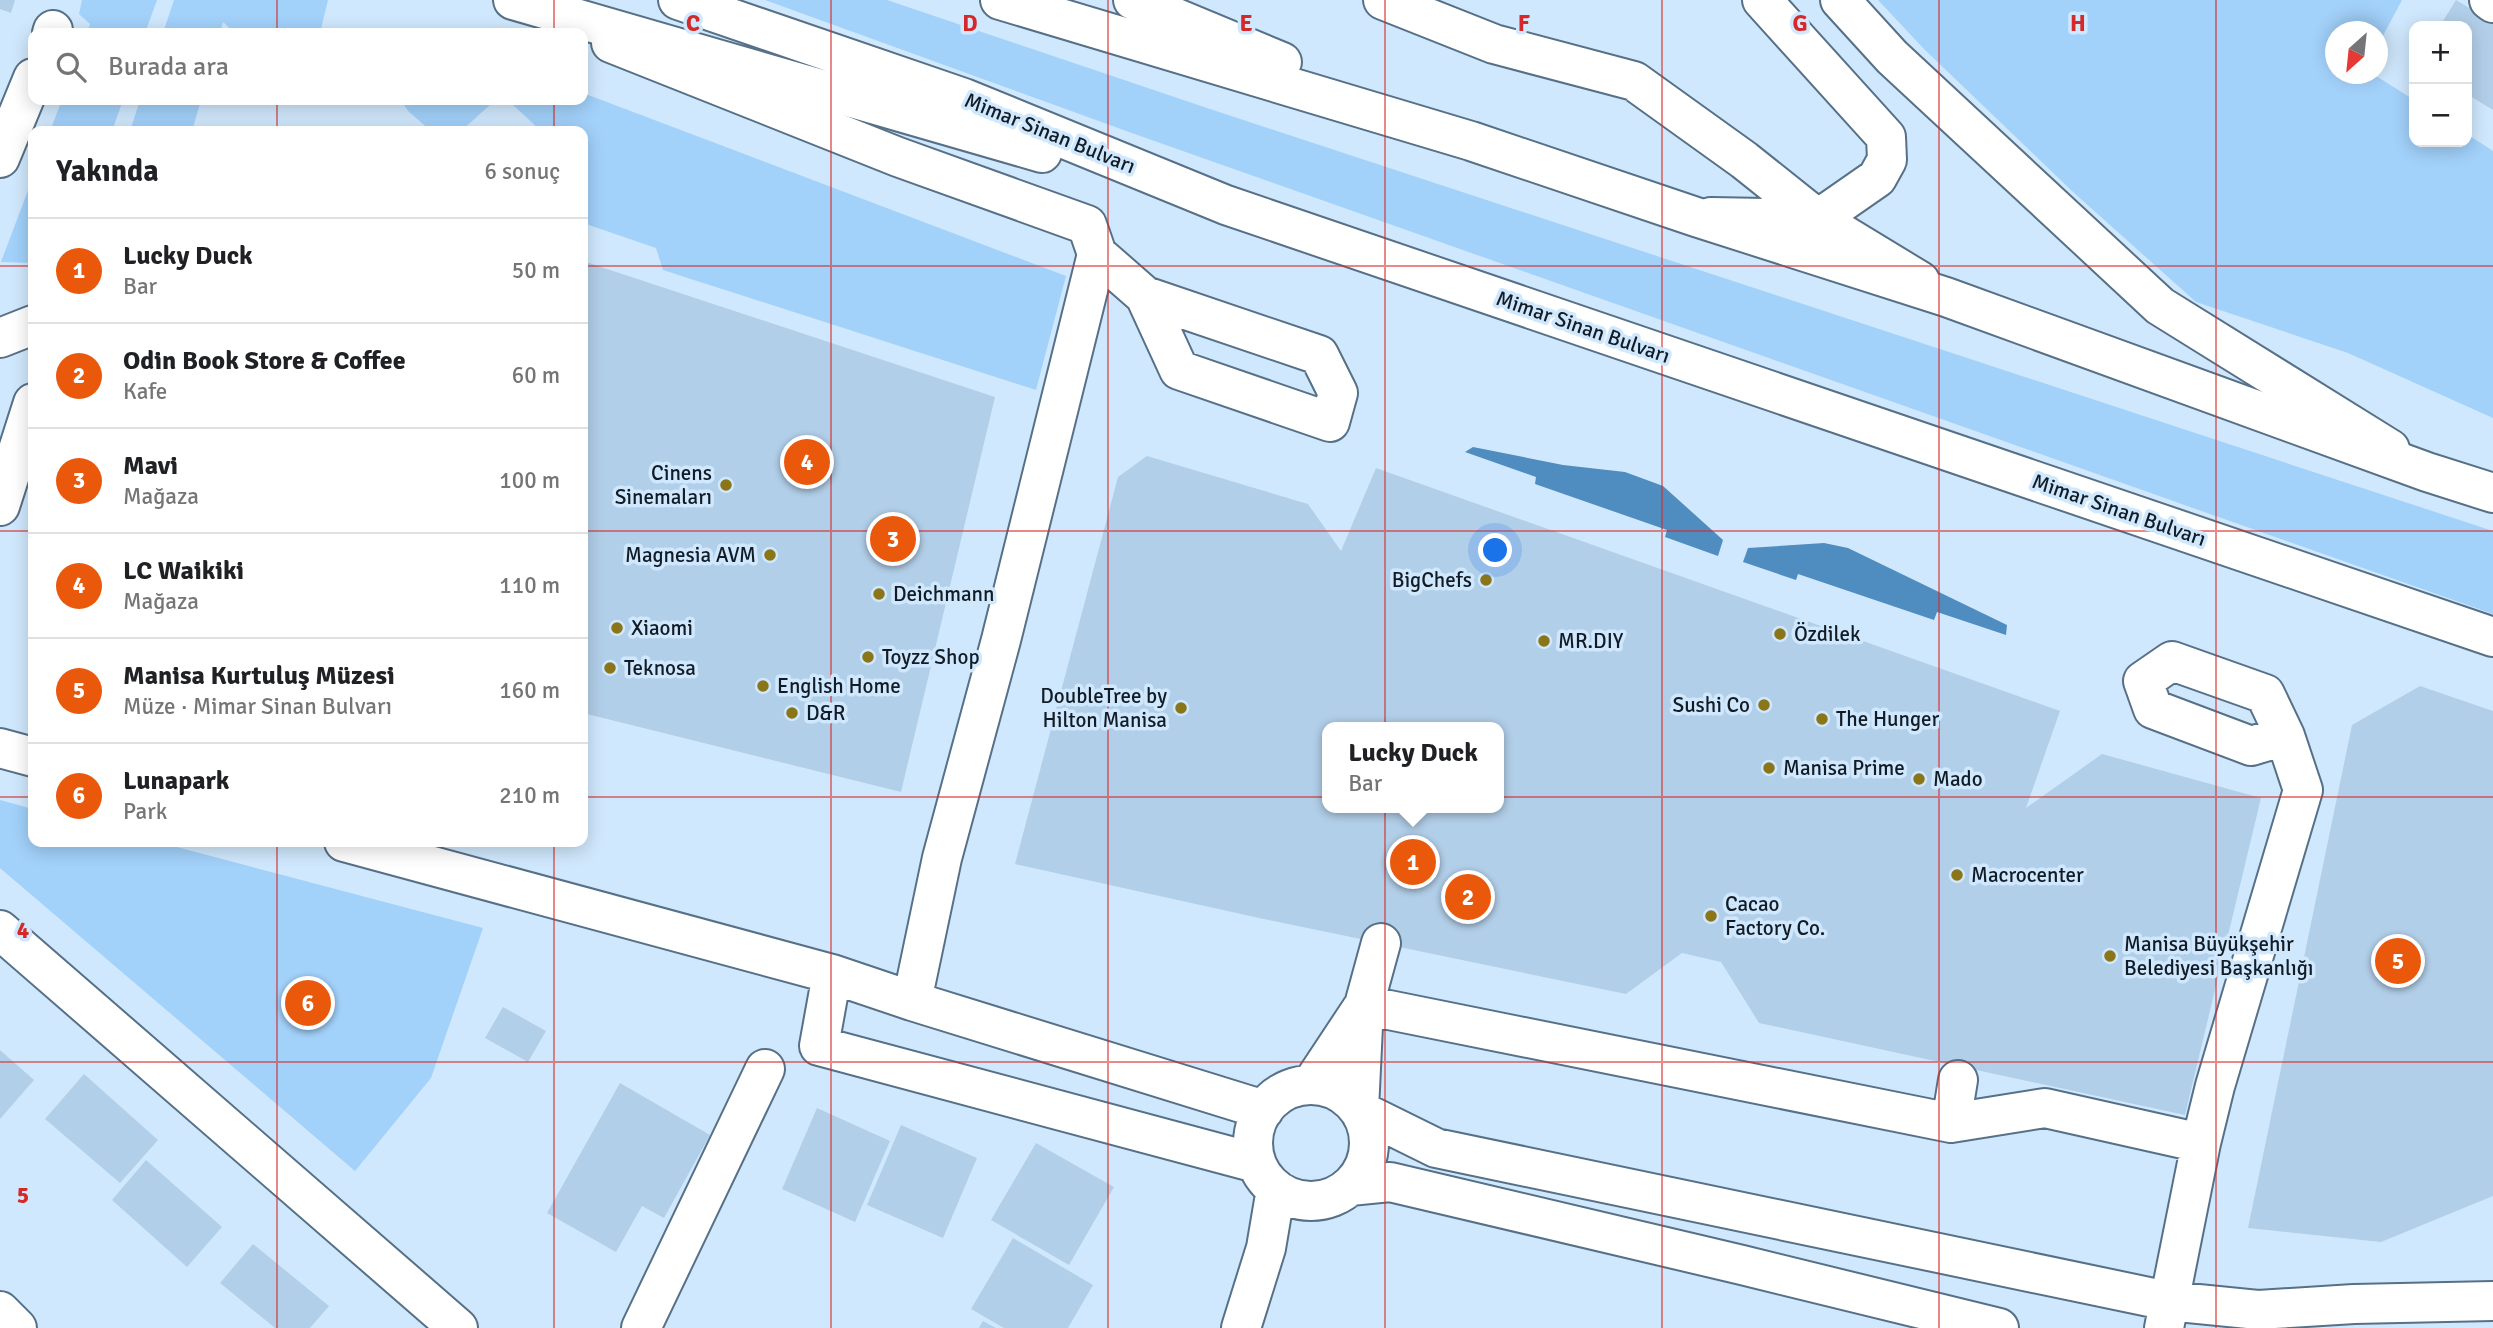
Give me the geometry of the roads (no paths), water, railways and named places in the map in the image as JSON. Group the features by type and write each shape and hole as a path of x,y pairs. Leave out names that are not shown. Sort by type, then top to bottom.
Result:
{"main road":[{"path":"501,0 572,28"},
{"path":"513,0 1226,205"},
{"name":"Mimar Sinan Bulvarı","path":"678,0 964,98 1226,205 2493,637"},
{"path":"1000,0 1471,141 1946,297 2493,494"},
{"path":"1133,0 1471,141"},
{"path":"1383,0 1494,44 1634,81 1744,160 1818,219 1946,297"},
{"path":"1696,217 1818,219 1878,178 1888,160 1885,137 1762,0"},
{"path":"1840,0 1892,57 2160,306 2427,472"},
{"path":"588,34 885,152 1087,225 1097,254 1145,296 1319,355 1338,393 1330,422 1180,370 1145,296"},
{"path":"0,158 28,90"},
{"path":"912,1001 942,858 1001,640 1097,254"},
{"path":"0,338 28,327"},
{"path":"0,506 28,419"},
{"path":"2166,1315 2201,1143 2303,790 2285,736"},
{"path":"0,748 28,756"},
{"path":"362,847 832,974 1264,1110"},
{"path":"0,930 458,1328"},
{"path":"1359,1111 1364,1005 1381,943"},
{"path":"832,974 819,1046 1266,1176 1290,1197 1304,1200 1390,1182 1999,1328"},
{"path":"1364,1005 1951,1122 2045,1108 2201,1143"},
{"path":"1311,1085 1364,1005"},
{"path":"641,1328 765,1069"},
{"path":"1951,1122 1958,1080"},
{"path":"1241,1328 1266,1248 1266,1176 1253,1144 1255,1126 1276,1096 1293,1088 1311,1085 1329,1088 1346,1097 1359,1111 1366,1126 1368,1150 1360,1173 1266,1248"},
{"path":"1359,1111 1436,1148 2166,1315 2354,1304 2483,1299 2493,1301"},
{"path":"0,1311 17,1328"}],"place":[{"name":"LC Waikiki","path":"807,462"},
{"name":"Cinens Sinemaları","path":"726,485"},
{"name":"Mavi","path":"893,539"},
{"name":"Magnesia AVM","path":"770,555"},
{"name":"BigChefs","path":"1486,580"},
{"name":"Deichmann","path":"879,594"},
{"name":"Xiaomi","path":"617,628"},
{"name":"Özdilek","path":"1780,634"},
{"name":"MR.DIY","path":"1544,641"},
{"name":"Toyzz Shop","path":"868,657"},
{"name":"Teknosa","path":"610,668"},
{"name":"English Home","path":"763,686"},
{"name":"Sushi Co","path":"1764,705"},
{"name":"DoubleTree by Hilton Manisa","path":"1181,708"},
{"name":"D&R","path":"792,713"},
{"name":"The Hunger","path":"1822,719"},
{"name":"Manisa Prime","path":"1769,768"},
{"name":"Mado","path":"1919,779"},
{"name":"Lucky Duck","path":"1413,862"},
{"name":"Macrocenter","path":"1957,875"},
{"name":"Odin Book Store & Coffee","path":"1468,897"},
{"name":"Cacao Factory Co.","path":"1711,916"},
{"name":"Manisa Büyükşehir Belediyesi Başkanlığı","path":"2110,956"},
{"name":"Manisa Kurtuluş Müzesi","path":"2398,961"},
{"name":"Lunapark","path":"308,1003"}]}
